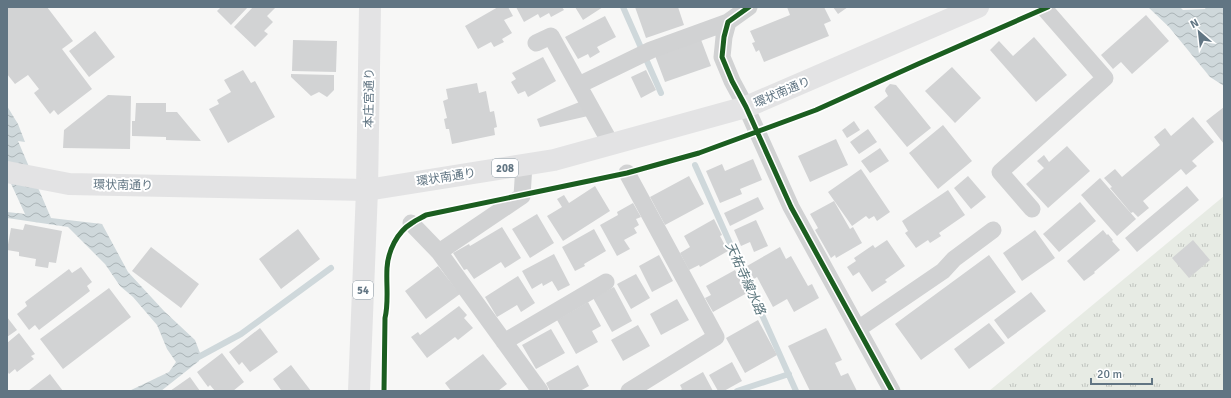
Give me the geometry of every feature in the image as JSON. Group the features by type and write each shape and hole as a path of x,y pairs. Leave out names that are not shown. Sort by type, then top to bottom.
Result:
{"main road":[{"name":"本庄宮通り","path":"367,190 370,7"},
{"name":"環状南通り","path":"7,172 69,184 367,190 554,160 746,107 978,7"},
{"name":"54","path":"360,391 367,190"}],"street":[{"path":"579,85 645,53 728,22 749,7"},
{"path":"1032,209 1000,172 1105,78 1043,7"},
{"path":"728,22 724,37 722,57 732,81 746,107 791,207 892,391"},
{"path":"536,43 551,36 611,144"},
{"path":"439,252 522,196 524,165"},
{"path":"627,173 716,337 629,391"},
{"path":"411,223 439,252 540,391"},
{"path":"858,329 943,271 954,259 993,230"},
{"path":"504,342 606,282"}],"green space":[{"path":"1224,196 1224,391 989,391"}],"water":[{"path":"1148,7 1180,7 1183,10 1205,9 1206,7 1224,7 1224,86 1210,77 1169,27"},
{"path":"7,106 18,124 25,142 18,141 51,218 102,224 128,272 164,311 195,340 200,353 199,361 161,391 129,391 169,372 176,362 167,349 157,325 133,297 120,286 105,264 68,227 7,218 7,212 25,214 7,175"}],"building":[{"path":"7,7 47,7 73,41 62,49 92,89 58,115 54,110 50,114 34,93 39,89 28,75 15,84 7,74"},
{"path":"221,7 248,7 231,25 217,11"},
{"path":"253,7 276,7 267,16 273,22 264,31 268,34 255,47 234,27"},
{"path":"498,7 508,7 513,16 504,20 512,33 502,39 504,42 494,47 491,42 478,49 465,26"},
{"path":"516,7 562,7 564,10 551,17 549,13 540,18 538,14 524,22"},
{"path":"575,7 603,7 583,20"},
{"path":"635,7 678,7 684,25 646,38"},
{"path":"787,7 824,7 831,21 824,24 829,36 764,62 759,50 756,52 752,43 755,42 750,31 790,15"},
{"path":"833,7 848,7 838,14"},
{"path":"1146,15 1169,41 1132,74 1121,62 1113,69 1101,55"},
{"path":"605,16 616,37 597,47 600,52 590,58 588,54 578,59 565,37"},
{"path":"95,31 115,57 89,77 69,51"},
{"path":"700,37 711,66 665,82 654,53"},
{"path":"1034,37 1067,75 1036,102 990,50 999,41 1013,56"},
{"path":"293,40 337,41 336,72 292,71"},
{"path":"543,57 556,81 528,97 525,91 518,94 511,82 516,79 512,73"},
{"path":"952,67 981,98 955,123 925,91"},
{"path":"243,70 251,83 255,81 275,117 228,143 209,109 219,104 217,100 231,92 224,80"},
{"path":"646,70 656,90 641,98 631,77"},
{"path":"291,74 334,75 334,90 327,97 319,92 311,96 291,77"},
{"path":"477,83 479,93 486,91 490,112 494,111 497,127 494,128 495,135 452,144 449,129 446,129 444,119 447,118 443,101 448,99 446,89"},
{"path":"890,84 896,85 931,128 907,147 874,107 888,96 885,91"},
{"path":"108,95 131,96 130,149 63,148 64,130"},
{"path":"582,101 588,116 540,127 537,119"},
{"path":"136,103 166,103 166,112 177,112 201,141 166,140 166,137 132,136 132,121 135,121"},
{"path":"1224,107 1224,144 1206,121"},
{"path":"1193,117 1214,142 1192,161 1197,166 1186,175 1181,169 1143,201 1149,208 1138,217 1133,212 1131,213 1110,188 1112,187 1104,178 1115,169 1122,177 1160,145 1154,137 1165,128 1171,136"},
{"path":"854,121 860,130 847,138 842,130"},
{"path":"943,125 972,161 938,189 909,153"},
{"path":"868,129 877,142 859,154 850,142"},
{"path":"836,139 848,165 810,182 798,156"},
{"path":"1067,146 1090,171 1048,208 1026,184 1044,168 1037,161 1044,155 1049,162"},
{"path":"880,148 889,161 870,173 861,161"},
{"path":"753,159 762,180 740,189 742,194 720,203 706,171 722,164 725,171"},
{"path":"861,169 890,212 877,221 874,216 869,219 866,216 852,226 828,192"},
{"path":"689,176 704,204 665,225 650,197"},
{"path":"968,176 986,197 971,209 954,188"},
{"path":"1100,178 1136,219 1117,236 1081,195"},
{"path":"595,186 610,211 563,241 547,216 562,207 557,199 564,195 569,203"},
{"path":"1187,186 1199,200 1137,252 1125,238"},
{"path":"948,190 965,215 939,233 941,236 930,243 928,240 916,248 905,233 908,231 902,221"},
{"path":"758,197 764,209 730,226 724,213"},
{"path":"834,201 850,229 853,227 862,243 836,258 835,255 831,258 815,230 818,228 810,214"},
{"path":"1080,202 1096,221 1059,252 1043,234"},
{"path":"633,203 641,217 636,219 639,225 634,228 637,233 624,240 630,249 617,256 600,225 618,215 617,212"},
{"path":"537,214 554,243 530,258 512,229"},
{"path":"714,219 722,235 720,236 728,251 700,267 699,265 689,270 680,253 690,247 684,236"},
{"path":"756,220 768,246 754,252 750,242 741,246 734,230"},
{"path":"25,224 62,231 56,263 49,262 48,268 35,266 36,259 19,256 19,252 7,250 11,228 23,230"},
{"path":"502,227 521,258 505,268 501,262 474,279 467,269 464,270 453,253 469,244 470,246"},
{"path":"298,229 320,259 281,289 259,259"},
{"path":"594,229 606,251 584,264 585,266 575,271 562,247"},
{"path":"1035,230 1055,258 1022,281 1003,253"},
{"path":"1103,230 1107,235 1108,234 1120,250 1084,281 1067,261"},
{"path":"887,240 905,266 885,280 887,282 872,292 859,272 853,276 847,267 856,261 854,258 873,245 875,248"},
{"path":"1193,240 1210,260 1189,278 1172,258"},
{"path":"151,247 199,284 181,308 132,271"},
{"path":"780,247 786,259 791,256 808,286 812,284 819,298 794,312 787,299 773,307 757,277 754,279 747,266"},
{"path":"554,254 570,285 558,291 552,281 543,286 542,283 532,289 522,271"},
{"path":"659,255 673,281 652,292 639,266"},
{"path":"989,255 1016,292 921,360 895,324"},
{"path":"438,266 460,294 426,319 405,291"},
{"path":"81,267 92,282 87,286 90,291 39,330 35,325 29,330 17,314 27,306 25,302 69,269 72,273"},
{"path":"735,270 747,293 713,312 705,298 711,295 706,286"},
{"path":"636,274 650,298 631,309 617,284"},
{"path":"518,276 535,303 521,312 517,305 497,317 485,297"},
{"path":"614,287 632,321 612,332 593,298"},
{"path":"109,288 131,317 63,369 40,339"},
{"path":"1031,292 1046,311 1008,339 994,320"},
{"path":"677,299 689,320 661,335 650,314"},
{"path":"588,302 601,326 592,331 598,342 576,354 557,320"},
{"path":"459,306 467,315 464,318 473,328 458,340 455,337 427,358 411,337 418,332 420,335"},
{"path":"7,317 17,330 7,337"},
{"path":"758,320 777,355 745,373 726,338"},
{"path":"989,323 1005,343 969,369 954,349"},
{"path":"638,325 650,346 623,361 611,340"},
{"path":"260,328 278,352 250,372 242,362 239,365 229,352"},
{"path":"826,328 842,360 835,363 841,376 848,373 857,391 810,391 788,346"},
{"path":"551,329 565,353 536,369 522,345"},
{"path":"19,333 35,354 31,356 34,359 17,372 15,369 9,374 7,371 7,343"},
{"path":"222,353 244,382 233,391 215,391 210,385 208,387 197,372"},
{"path":"483,354 507,384 498,391 451,391 445,383"},
{"path":"732,362 742,381 724,391 718,391 709,375"},
{"path":"291,365 311,391 280,391 281,390 273,379"},
{"path":"578,365 589,386 580,391 550,391 546,383"},
{"path":"703,372 713,391 679,391 682,389 680,385"},
{"path":"50,374 63,391 28,391"},
{"path":"190,377 200,391 170,391"}],"waterway":[{"name":"天祐寺線水路","path":"623,7 661,93"},
{"name":"天祐寺線水路","path":"695,165 796,391"},
{"path":"193,360 241,334 331,268"},
{"path":"737,391 789,374"}],"cycle path":[{"path":"749,7 728,22 724,37 722,57 791,207 892,391"},
{"path":"384,391 385,318 387,306 387,274 389,255 394,242 402,231 415,221 426,215 627,173 699,153 816,110 1048,7"}]}
